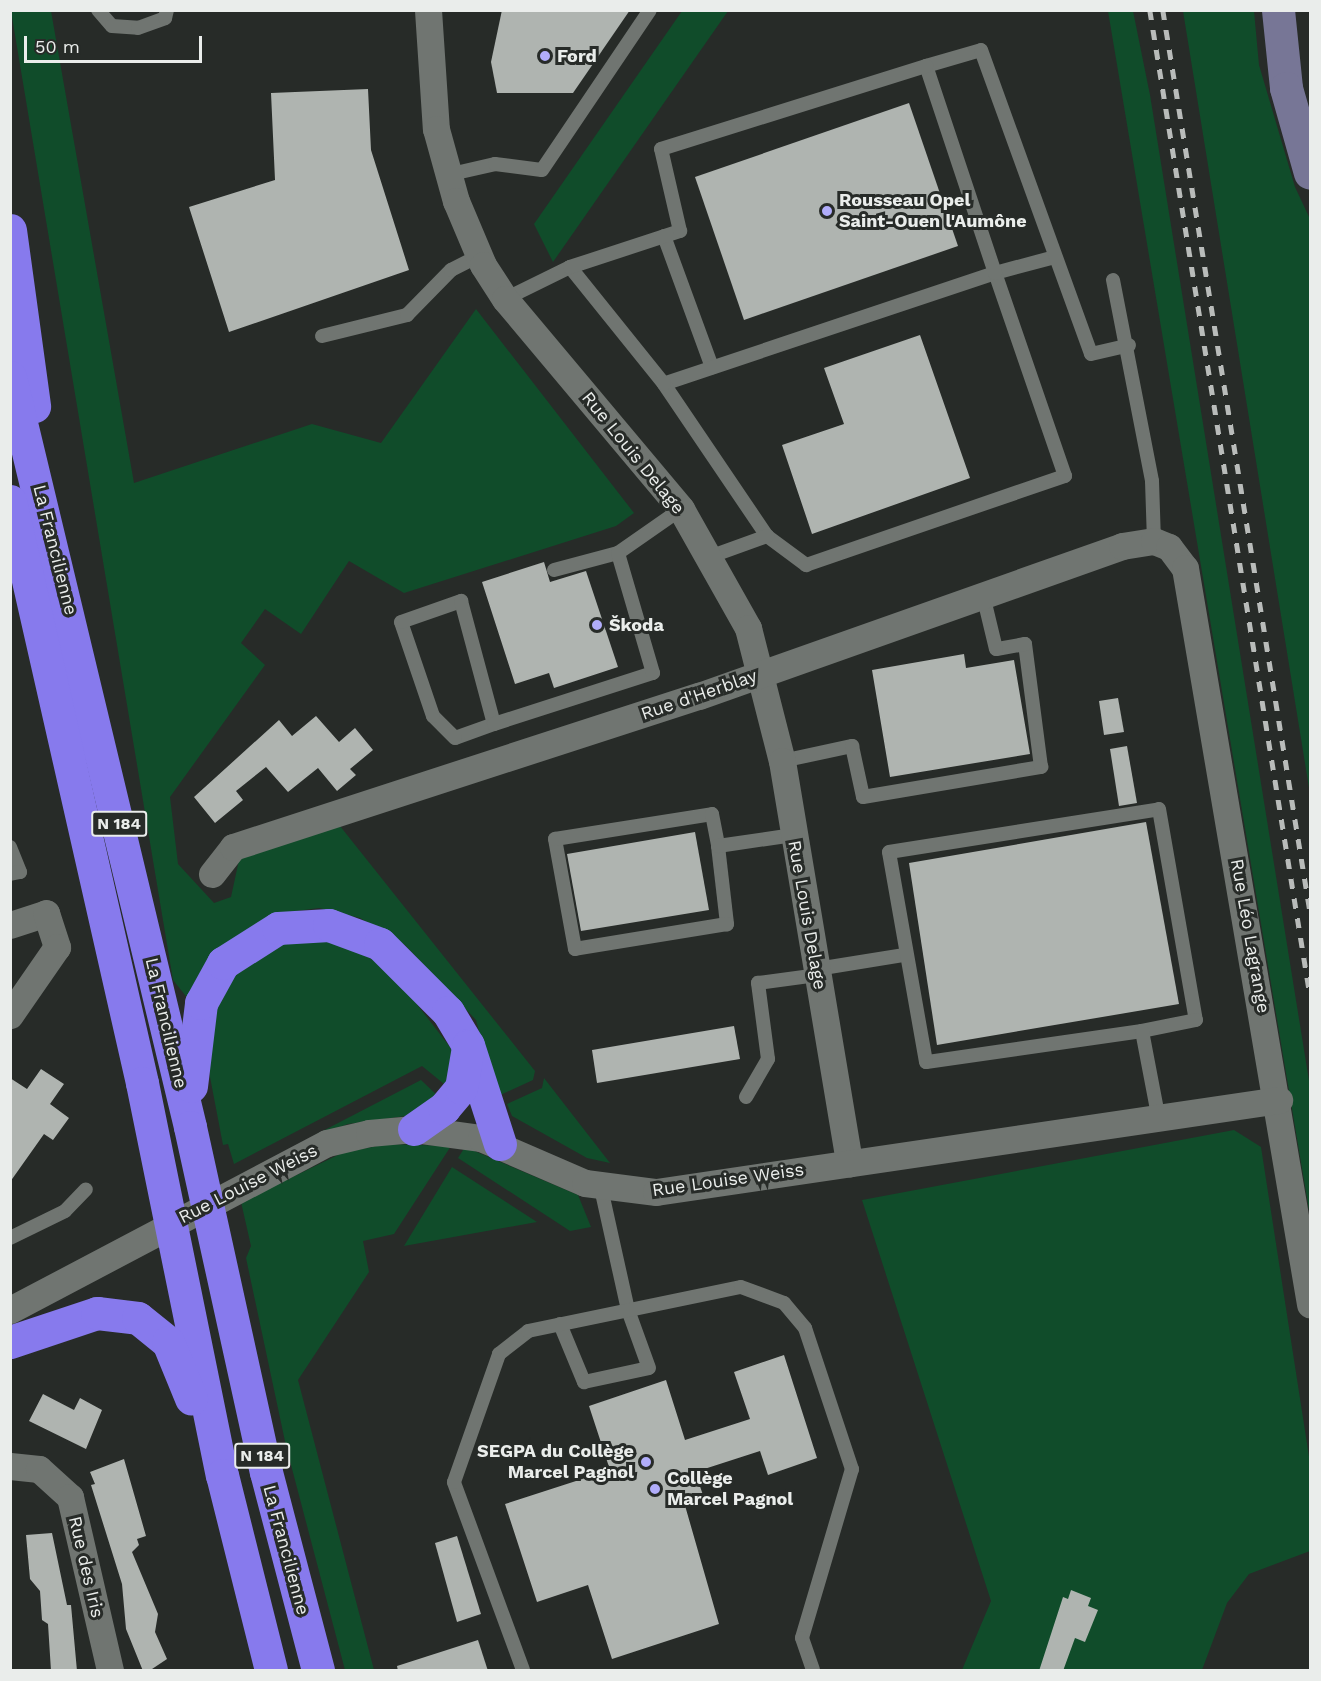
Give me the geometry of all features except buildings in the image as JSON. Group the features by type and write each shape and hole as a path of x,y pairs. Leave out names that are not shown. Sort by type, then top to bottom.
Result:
{"highway":[{"path":"10,230 49,521"},
{"name":"La Francilienne","path":"10,377 49,521 202,1176 266,1472 318,1671"},
{"name":"La Francilienne","path":"10,501 166,1198 222,1476 271,1671"},
{"path":"10,583 50,676"},
{"path":"190,1127 201,1003 223,963 278,928 329,925 380,944 423,983 468,1045 500,1144"},
{"path":"414,1129 444,1108 461,1088 468,1045"},
{"path":"10,1342 98,1313 118,1314 154,1326 178,1363 222,1476"}],"street":[{"name":"Rue Louis Delage","path":"428,10 430,90 447,175 479,256 505,299 681,509 738,605 763,672 782,761 849,1163"},
{"path":"1278,10 1286,88 1311,173"},
{"path":"1294,10 1311,100"},
{"name":"Rue Léo Lagrange","path":"1154,541 1169,547 1185,568 1279,1100 1311,1304"},
{"name":"Rue d'Herblay","path":"212,874 233,847 763,672 1122,546 1154,541"},
{"path":"10,925 46,913 57,947 10,1015"},
{"name":"Rue Louise Weiss","path":"10,1310 327,1143 414,1129 500,1144 601,1188 656,1192 1158,1114 1279,1100"},
{"name":"Rue des Iris","path":"10,1466 39,1469 70,1497 110,1671"}],"lane":[{"path":"98,10 112,26 138,28 165,18 167,10"},
{"path":"110,10 112,26"},
{"path":"447,175 495,164 542,170 650,10"},
{"path":"505,299 570,267 680,231 661,149 981,50 1090,354 1129,345"},
{"path":"570,267 664,384 767,536 806,565 1065,476 926,66"},
{"path":"664,236 712,367"},
{"path":"322,336 408,315 451,270 479,256"},
{"path":"664,384 995,273 1055,257"},
{"path":"1113,280 1129,345 1152,482 1154,541"},
{"path":"554,570 618,553 681,509"},
{"path":"709,557 767,536"},
{"path":"494,723 461,601 401,622 433,716 455,738 494,723 653,673 618,553"},
{"path":"782,761 852,746 863,797 1041,767 1026,644 996,649 983,595"},
{"path":"1159,809 1196,1020 1142,1031 926,1062 903,955 889,852 1159,809"},
{"path":"712,814 718,846 728,924 575,949 555,839 712,814"},
{"path":"718,846 793,835"},
{"path":"10,847 20,872 10,874"},
{"path":"746,1097 768,1059 758,984 903,955"},
{"path":"1142,1031 1158,1114"},
{"path":"560,1324 584,1382 649,1368 628,1310 601,1188"},
{"path":"10,1238 65,1211 86,1189"},
{"path":"523,1671 454,1482 499,1354 528,1331 741,1287 784,1303 805,1328 852,1468 802,1638 813,1671"}],"green space":[{"path":"11,11 51,11 134,483 312,424 381,443 476,309 634,513 616,526 404,593 349,561 301,634 265,609 241,643 265,665 170,797 178,864 214,903 231,897 239,860 246,854 340,826 535,1071 533,1080 496,1097 476,1020 405,945 360,918 319,908 281,913 217,949 189,1000 173,980"},
{"path":"682,11 728,11 553,262 534,224"},
{"path":"1108,11 1133,11 1150,95 1310,1087 1310,1216"},
{"path":"1183,11 1254,11 1259,65 1295,187 1310,219 1310,794"},
{"path":"304,939 340,943 374,960 406,990 453,1051 449,1088 422,1066 234,1164 228,1144 223,1145 210,1077 209,1041 219,998 237,971 273,947"},
{"path":"544,1078 610,1163 587,1158 512,1116 507,1104 542,1088"},
{"path":"421,1080 440,1098 413,1115 348,1124 313,1136"},
{"path":"1234,1130 1261,1147 1310,1463 1310,1551 1249,1574 1227,1603 1202,1670 962,1670 991,1601 862,1200"},
{"path":"387,1144 451,1146 394,1234 363,1241 369,1272 298,1380 374,1670 345,1670 286,1446 246,1258 251,1246 241,1202 342,1153"},
{"path":"465,1147 578,1195 591,1227 570,1231 458,1158"},
{"path":"452,1167 537,1222 404,1246"}],"railway":[{"path":"1150,10 1310,995"},
{"path":"1163,10 1310,911"}],"place":[{"name":"Ford","path":"545,56"},
{"name":"Rousseau Opel Saint-Ouen l'Aumône","path":"827,211"},
{"name":"Škoda","path":"597,625"},
{"name":"SEGPA du Collège Marcel Pagnol","path":"646,1462"},
{"name":"Collège Marcel Pagnol","path":"655,1489"}]}
